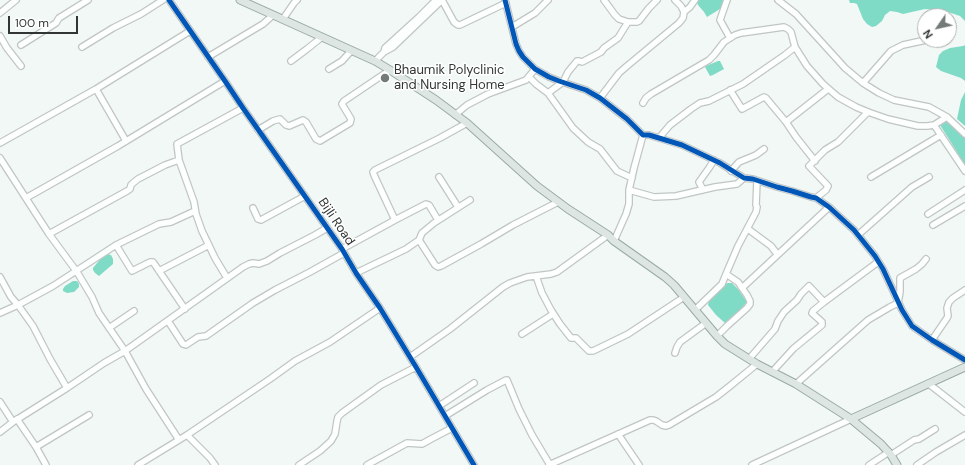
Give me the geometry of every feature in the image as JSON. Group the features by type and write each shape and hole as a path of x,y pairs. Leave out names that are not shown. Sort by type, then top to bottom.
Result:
{"main road":[{"path":"240,0 375,61 436,100 467,123 537,186 665,276 717,336 731,348 757,364 796,384 851,419 881,444 897,465"},
{"path":"851,419 965,368"}],"street":[{"path":"0,13 16,0"},
{"path":"22,45 56,23 59,18 88,0"},
{"path":"82,47 163,0"},
{"name":"Bijli Road","path":"169,0 343,251 410,356 474,465"},
{"path":"283,19 297,0"},
{"path":"384,52 385,48 420,17 436,0"},
{"path":"375,61 384,52 393,47 442,0 454,22 458,25 506,1 516,44 523,57 535,69 550,77 586,90 600,98 632,123 643,135 649,135 682,145 720,163 744,178 757,180 816,198 829,207 854,230 878,262 898,303 912,326 965,360"},
{"path":"512,27 535,13 548,0"},
{"path":"604,0 620,19 628,22 639,21 657,0"},
{"path":"675,0 684,12"},
{"path":"600,98 619,73 679,23 684,12 695,0"},
{"path":"727,0 720,20 730,38"},
{"path":"778,0 796,14 845,68 863,83 894,100 929,107 948,117 965,134"},
{"path":"208,57 258,27 273,15"},
{"path":"548,93 563,82 568,72 577,61 580,60 582,62 601,52 618,38 628,22"},
{"path":"643,103 651,94 709,60 724,42 735,35 784,27 791,32 795,47 814,75 828,89 846,102 868,112 910,125 934,125 948,117"},
{"path":"0,143 96,89 190,31"},
{"path":"0,36 21,66"},
{"path":"291,61 322,37"},
{"path":"863,83 891,51 903,45 917,42"},
{"path":"659,138 670,125 691,109 700,103 710,102 750,79 795,47"},
{"path":"329,69 342,61 352,51"},
{"path":"455,114 488,94 526,80 535,69"},
{"path":"258,130 273,121 280,119 289,126 303,120 306,122 316,139 320,141 350,123 351,119 342,104 344,101 390,70"},
{"path":"530,77 536,84 548,93 573,128 588,142 600,149 617,171 632,178"},
{"path":"26,198 126,141 225,81"},
{"path":"96,89 126,141"},
{"path":"786,122 828,89"},
{"path":"730,90 742,110 764,97 766,98 816,161"},
{"path":"227,278 198,222 194,202 179,160 177,144 243,108"},
{"path":"816,198 826,190 828,186 809,166 816,161 825,150 838,142 868,112"},
{"path":"395,220 373,172 467,123"},
{"path":"934,125 965,171"},
{"path":"614,241 629,204 629,190 643,135"},
{"path":"871,177 941,135"},
{"path":"731,171 739,162 764,149"},
{"path":"0,158 49,234 77,272 92,296 99,313 125,351 146,389 179,440"},
{"path":"49,234 129,190 133,183 143,176 179,160"},
{"path":"702,190 699,182 714,160"},
{"path":"439,177 458,207"},
{"path":"858,235 912,187 929,177"},
{"path":"629,190 654,197 676,196 715,187 737,184 744,178"},
{"path":"695,310 722,284 738,246 756,212 757,180"},
{"path":"928,214 965,190"},
{"path":"253,208 258,219 261,220 305,196"},
{"path":"356,273 402,252 419,240 422,233 438,220 470,200"},
{"path":"419,240 435,265 438,267 513,225 558,202"},
{"path":"168,321 183,344 186,345 198,337 206,336 253,303 310,272 395,220 426,204 429,205 438,220"},
{"path":"932,225 965,206"},
{"path":"742,288 829,207"},
{"path":"0,313 49,289 116,245 155,226 171,222 195,211"},
{"path":"0,432 15,420 125,351 249,264 259,264 268,261 327,228"},
{"path":"748,229 771,246 777,254"},
{"path":"410,356 450,329 503,287 527,277 557,272 608,235"},
{"path":"116,245 132,271 152,261 185,309"},
{"path":"159,271 209,245"},
{"path":"898,303 900,278 916,269 926,259"},
{"path":"772,372 794,348 822,325 822,322 812,313 824,302 878,262"},
{"path":"717,336 750,304 750,301 738,282 726,274"},
{"path":"536,276 542,293 560,324 571,338 576,338 586,350 589,351 593,351 628,334 684,297"},
{"path":"0,277 11,297 33,326 67,388"},
{"path":"749,359 775,329 784,312 809,286 824,302"},
{"path":"932,340 947,318 947,308 949,302 965,290"},
{"path":"796,384 868,320 898,303"},
{"path":"138,465 187,435 295,361 330,342 380,308"},
{"path":"109,328 134,311"},
{"path":"522,334 553,314"},
{"path":"675,353 680,342 706,323"},
{"path":"445,416 487,390 507,380 519,409 550,465 653,420 662,425 669,425 716,397 757,364"},
{"path":"299,465 320,451 331,441 335,434 338,417 342,413 381,385 416,367"},
{"path":"439,406 474,384"},
{"path":"929,384 965,412"},
{"path":"0,402 36,447 46,465"},
{"path":"36,447 89,415"},
{"path":"752,465 851,419"},
{"path":"367,465 407,444 422,444 452,428"},
{"path":"869,465 935,430"},
{"path":"618,434 639,465"},
{"path":"187,435 215,465"},
{"path":"917,465 965,435"}],"shaded area":[{"path":"696,0 724,0 720,9 707,17"},
{"path":"849,0 965,0 965,21 957,15 957,8 917,8 917,11 903,14 890,11 885,15 882,21 876,26 872,27 863,19 857,4 850,3"},
{"path":"965,45 965,81 961,78 941,71 936,67 939,55 943,51 950,48"},
{"path":"720,61 724,69 710,76 705,67"},
{"path":"965,92 965,126 957,119 961,100"},
{"path":"943,120 948,121 965,137 965,165 940,125"},
{"path":"107,254 111,255 113,264 99,276 95,273 93,268 102,257"},
{"path":"73,281 77,281 79,284 79,287 74,292 67,293 63,291 65,286"},
{"path":"732,283 738,289 747,302 725,323 708,305 709,300 715,293 724,284"}],"cycle path":[{"path":"169,0 342,249 356,273 380,308 474,465"},
{"path":"505,0 519,51 535,69 549,77 586,90 600,98 627,119 643,135 649,135 682,145 720,163 744,178 753,179 816,198 829,207 854,230 875,256 883,269 902,310 912,326 965,360"}],"place":[{"name":"Bhaumik Polyclinic and Nursing Home","path":"385,78"}]}
